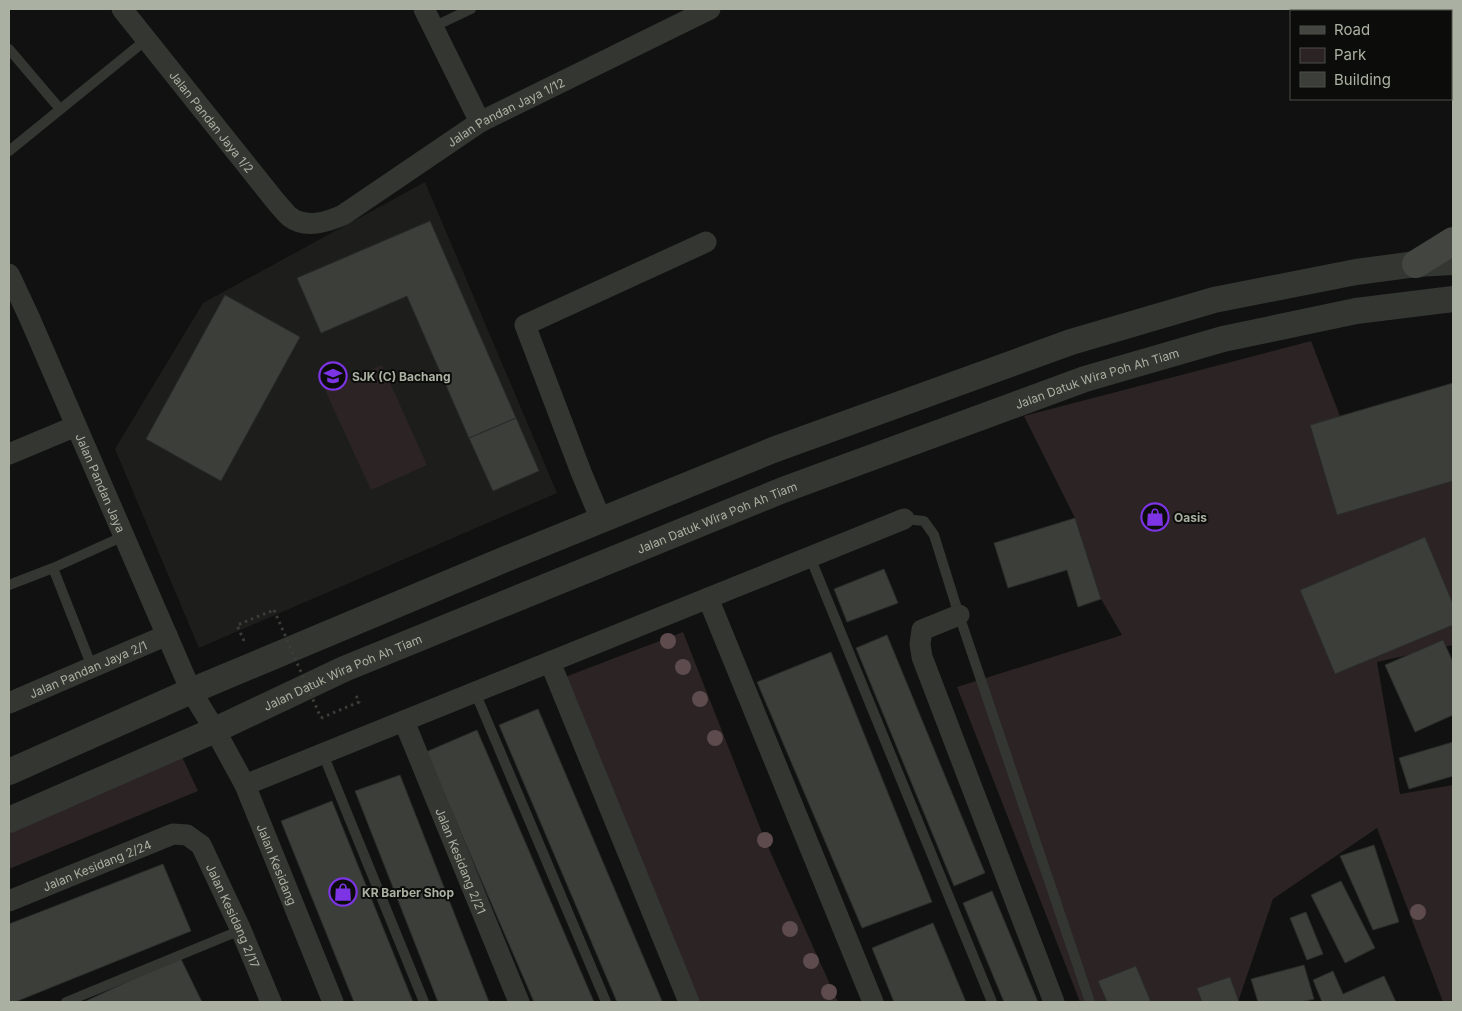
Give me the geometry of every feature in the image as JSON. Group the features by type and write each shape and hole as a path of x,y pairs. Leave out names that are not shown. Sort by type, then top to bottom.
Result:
{"main road":[{"path":"1416,264 1453,241"}],"street":[{"name":"Jalan Pandan Jaya 1/2","path":"122,9 148,39 276,203 292,218 308,224"},
{"name":"Jalan Pandan Jaya 1/12","path":"308,224 326,222 343,215 480,122 710,9"},
{"path":"429,18 480,122"},
{"path":"601,520 525,325 706,242"},
{"path":"9,772 254,664 773,450 1071,342 1214,300 1356,272 1416,264 1453,262"},
{"name":"Jalan Pandan Jaya","path":"9,274 191,691 215,730"},
{"name":"Jalan Datuk Wira Poh Ah Tiam","path":"9,820 215,730 344,670 783,490 1085,379 1223,339 1356,310 1453,299"},
{"path":"9,454 76,426"},
{"path":"245,785 904,519"},
{"path":"708,598 873,1002"},
{"path":"959,615 922,630 920,644 922,657 1054,1002"},
{"name":"Jalan Pandan Jaya 2/1","path":"9,703 167,635"},
{"path":"550,662 689,1002"},
{"name":"Jalan Kesidang 2/21","path":"404,721 519,1002"},
{"name":"Jalan Kesidang","path":"215,730 245,785 334,1002"},
{"name":"Jalan Kesidang 2/24","path":"9,901 173,834 187,835"},
{"name":"Jalan Kesidang 2/17","path":"187,835 201,845 241,930 271,1002"}],"lane":[{"path":"429,18 470,9"},
{"path":"9,150 148,39"},
{"path":"9,49 60,109"},
{"path":"904,519 924,520 934,535 959,615 1090,1002"},
{"path":"9,585 124,536"},
{"path":"810,557 992,1002"},
{"path":"52,568 92,667"},
{"path":"475,692 606,1002"},
{"path":"322,754 424,1002"},
{"path":"66,1002 241,930"}],"path":[{"path":"254,664 237,625 274,610 321,718"}],"shaded area":[{"name":"SJK (C) Bachang","path":"425,182 557,493 199,648 115,449 203,303"}],"green space":[{"path":"1311,341 1374,504 1453,481 1453,645 1377,662 1400,794 1453,785 1453,1002 1443,1002 1377,828 1273,899 1238,1002 1080,1002 957,687 1122,635 1101,599 1075,518 1024,416"},
{"path":"382,365 427,465 371,490 325,390"},
{"path":"683,632 765,840 838,1002 689,1002 557,680"},
{"path":"177,746 198,791 9,869 9,820"}],"building":[{"path":"430,221 516,418 469,438 407,296 321,333 297,278"},
{"path":"225,295 300,337 221,481 146,439"},
{"path":"1453,383 1453,481 1337,515 1310,425"},
{"path":"516,418 539,471 493,491 469,438"},
{"path":"1075,518 1101,599 1078,607 1067,570 1008,588 994,543"},
{"path":"1425,537 1453,604 1453,625 1335,674 1300,590"},
{"path":"884,569 898,603 847,622 834,589"},
{"path":"887,635 985,873 954,886 856,648"},
{"path":"1443,640 1453,662 1453,715 1415,732 1385,665"},
{"path":"831,652 932,902 862,928 757,682"},
{"path":"538,709 662,1001 660,1002 617,1002 499,725"},
{"path":"477,730 594,1002 534,1002 426,752"},
{"path":"1453,742 1453,776 1409,789 1399,758"},
{"path":"400,775 489,1002 438,1002 355,791"},
{"path":"332,801 413,1002 354,1002 281,821"},
{"path":"1374,845 1399,922 1373,930 1340,856"},
{"path":"163,864 191,931 15,1002 9,1002 9,924"},
{"path":"1341,881 1375,948 1345,963 1311,895"},
{"path":"992,891 1038,1002 1004,1002 963,903"},
{"path":"1306,912 1323,954 1307,960 1290,918"},
{"path":"933,923 966,1002 894,1002 872,948"},
{"path":"180,957 202,1002 84,1002"},
{"path":"1304,965 1314,999 1301,1002 1258,1002 1251,979"},
{"path":"1136,966 1151,1002 1107,1002 1098,981"},
{"path":"1333,971 1343,994 1384,976 1396,1002 1322,1002 1313,980"},
{"path":"1230,977 1239,1002 1202,1002 1197,988"}],"place":[{"name":"SJK (C) Bachang","path":"333,376"},
{"name":"Oasis","path":"1155,517"},
{"name":"KR Barber Shop","path":"343,892"}]}
